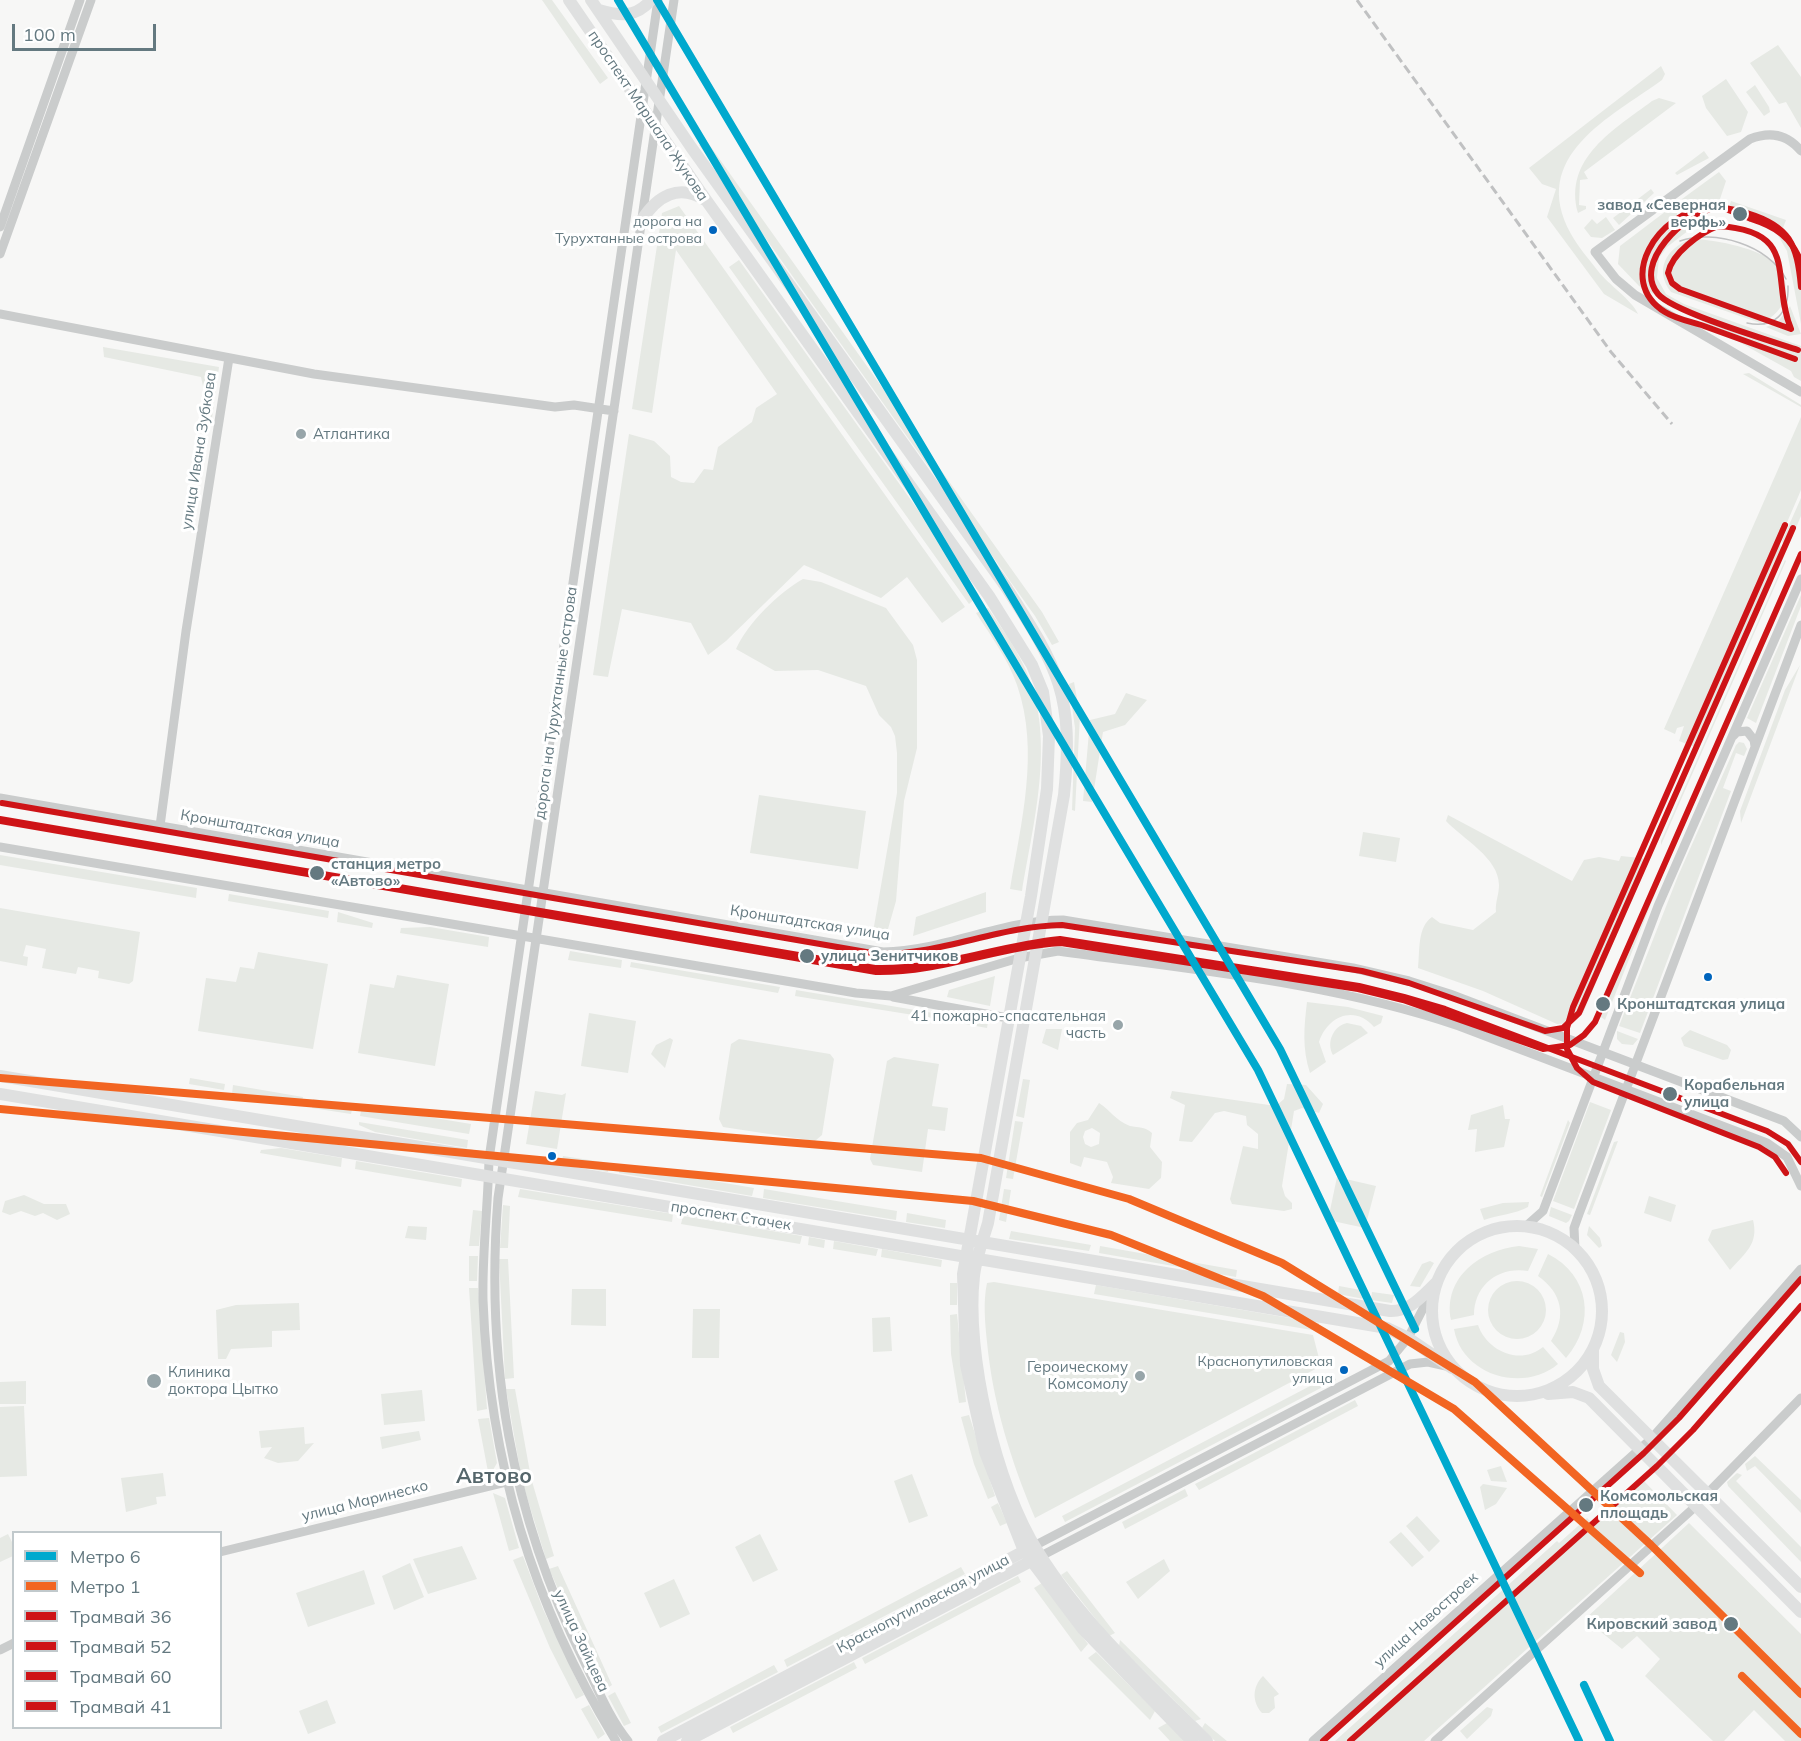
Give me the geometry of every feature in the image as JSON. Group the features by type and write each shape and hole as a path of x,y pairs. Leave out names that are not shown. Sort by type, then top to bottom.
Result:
{"main road":[{"name":"проспект Маршала Жукова","path":"569,0 706,200 989,596 1032,665 1047,713 1049,763 1019,958"},
{"name":"проспект Маршала Жукова","path":"591,0 660,101 1006,587 1056,672 1066,705 1068,761 1059,830 1036,954"},
{"path":"599,10 625,16 636,12 651,0"},
{"path":"642,220 650,206 670,194 693,193 706,200"},
{"path":"1036,954 988,1223 983,1242 963,1274 963,1337 974,1407 989,1461 1032,1554 1096,1645 1192,1741"},
{"path":"972,1257 970,1240 1019,958"},
{"name":"проспект Стачек","path":"0,1076 1390,1311 1408,1308 1437,1282"},
{"name":"проспект Стачек","path":"0,1094 1387,1329 1408,1338 1452,1368"},
{"path":"1801,1587 1599,1386 1593,1369 1594,1347 1601,1320 1600,1293 1591,1269 1575,1250 1552,1234 1525,1227 1497,1228 1471,1240 1450,1258 1437,1282 1432,1304 1433,1327 1440,1349 1452,1368 1470,1383 1487,1391 1515,1397 1564,1391 1582,1394 1640,1449 1801,1612"},
{"path":"1535,1395 1570,1378 1594,1347"},
{"path":"1032,1554 1108,1644 1207,1741"},
{"name":"Краснопутиловская улица","path":"663,1741 1032,1554"},
{"name":"Краснопутиловская улица","path":"687,1741 1032,1554"}],"street":[{"path":"0,226 80,0"},
{"path":"0,254 91,0"},
{"name":"дорога на Турухтанные острова","path":"528,891 658,0"},
{"name":"дорога на Турухтанные острова","path":"505,1162 674,0"},
{"path":"1801,151 1790,140 1779,135 1766,134 1750,139 1595,252 1616,279 1635,295 1801,392"},
{"path":"0,314 229,358"},
{"name":"улица Ивана Зубкова","path":"160,826 186,631 229,358 338,378 555,407 574,405 614,411"},
{"path":"1525,1227 1542,1211 1658,906 1801,579"},
{"path":"1575,1250 1574,1228 1801,626"},
{"path":"1731,737 1737,732 1747,731 1754,740 1755,748"},
{"name":"Кронштадтская улица","path":"0,798 884,952 921,949 1026,924 1063,920 1381,974 1450,994 1784,1121 1801,1137"},
{"path":"0,848 522,937 891,996 1008,1018"},
{"path":"489,1159 528,891"},
{"path":"891,996 1019,958 1058,951 1376,1001 1459,1026 1778,1148 1794,1167 1801,1186"},
{"name":"улица Зайцева","path":"489,1159 484,1250 485,1328 493,1412 506,1482 525,1549 548,1607 592,1699 616,1741"},
{"name":"улица Зайцева","path":"505,1162 494,1251 494,1297 503,1410 516,1480 535,1545 557,1603 601,1695 628,1741"},
{"path":"1640,1449 1801,1269"},
{"name":"Краснопутиловская улица","path":"1032,1554 1389,1361 1408,1338 1437,1282"},
{"name":"Краснопутиловская улица","path":"1032,1554 1410,1364 1428,1362 1452,1368"},
{"path":"1708,1492 1801,1398"},
{"name":"улица Новостроек","path":"1313,1741 1640,1449"},
{"name":"улица Маринеско","path":"222,1552 516,1480"},
{"path":"1435,1741 1696,1506"}],"shaded area":[{"path":"542,0 552,0 608,78 600,84"},
{"path":"1778,45 1801,77 1801,128 1786,102 1779,104 1750,63"},
{"path":"1661,66 1665,74 1662,80 1599,124 1581,142 1567,161 1560,182 1560,207 1571,234 1598,271 1638,314 1604,294 1547,217 1556,189 1542,184 1529,168"},
{"path":"1726,79 1748,112 1741,132 1727,136 1706,108 1702,96"},
{"path":"1755,85 1769,107 1770,112 1764,116 1746,92"},
{"path":"1659,98 1676,103 1584,172 1588,179 1580,180 1579,205 1586,206 1586,209 1578,213 1575,194 1578,176 1585,161 1608,134"},
{"path":"706,140 1042,612 1059,642 1052,645 1035,616 699,145"},
{"path":"1704,151 1709,158 1677,175 1675,173"},
{"path":"1719,172 1726,181 1718,205 1709,209 1683,201 1682,199"},
{"path":"1651,189 1654,193 1619,225 1613,218"},
{"path":"1731,201 1786,220 1783,228 1728,210"},
{"path":"1678,202 1680,205 1675,220 1693,227 1667,247 1659,258 1657,278 1666,294 1684,304 1801,346 1801,381 1794,377 1791,371 1639,286 1618,264 1620,246"},
{"path":"679,206 965,607 942,623 907,577 881,598 804,565 726,641 708,655 691,623 622,609 608,677 593,675 629,434 654,441 670,456 671,477 681,482 694,483 704,469 713,470 718,447 752,422 756,408 777,394 676,250 652,413 632,409 662,213"},
{"path":"1606,217 1615,230 1602,238 1591,237 1584,228 1592,219 1597,224"},
{"path":"1776,232 1790,236 1801,278 1801,324 1787,251"},
{"path":"1690,239 1732,245 1754,251 1771,260 1779,268 1786,286 1782,304 1777,312 1760,323 1671,292 1663,276 1665,261 1675,248"},
{"path":"739,260 979,595 969,604 729,267"},
{"path":"1790,306 1801,334 1788,336 1766,327 1777,323"},
{"path":"103,347 219,367 212,418 204,414 206,400 201,377 104,357"},
{"path":"1749,373 1801,405 1801,407 1743,374"},
{"path":"1801,417 1801,490 1779,541 1783,554 1698,748 1679,741 1684,726 1677,728 1675,734 1664,729"},
{"path":"1801,498 1801,516 1786,551 1782,541"},
{"path":"1786,561 1661,845 1661,841"},
{"path":"803,579 821,582 886,608 913,645 917,660 917,748 904,801 896,901 888,929 873,932 897,793 897,753 895,736 891,727 879,715 866,686 818,670 775,671 736,649 748,629 765,610 784,592"},
{"path":"1801,595 1801,606 1756,723 1747,718"},
{"path":"988,608 1012,643 1024,666 1034,693 1039,721 1040,778 1022,891 1010,889 1026,787 1028,761 1024,710 1009,666 976,613"},
{"path":"1757,651 1761,653 1672,853 1668,853"},
{"path":"1800,665 1741,823 1740,811 1785,690"},
{"path":"1074,682 1080,715 1075,811 1072,810 1075,728 1069,684"},
{"path":"1126,693 1147,700 1125,725 1103,732 1092,802 1083,801 1090,720 1115,714"},
{"path":"1739,742 1744,743 1747,749 1744,756 1736,753 1723,788 1731,791 1640,1033 1619,1026 1678,876"},
{"path":"759,795 866,811 858,869 750,853"},
{"path":"1448,815 1572,881 1584,860 1599,857 1619,861 1621,856 1649,859 1583,1013 1570,1023 1557,1024 1483,991 1418,968 1422,933 1427,921 1432,917 1440,923 1473,930 1496,912 1499,885 1493,866 1479,850 1446,821"},
{"path":"1363,832 1400,838 1396,862 1359,856"},
{"path":"0,855 197,888 196,898 0,865"},
{"path":"1664,863 1666,866 1605,1020 1597,1014"},
{"path":"986,892 986,912 913,936 916,917"},
{"path":"229,894 329,911 328,918 228,901"},
{"path":"0,908 140,932 133,981 129,984 98,978 99,971 78,967 76,974 42,968 46,949 26,945 23,956 28,957 27,966 0,961"},
{"path":"338,912 373,923 372,928 337,922"},
{"path":"430,927 489,937 488,947 400,933 401,928"},
{"path":"570,951 622,960 621,968 568,960"},
{"path":"258,952 328,964 313,1049 198,1031 206,978 236,982 240,967 254,969"},
{"path":"631,962 780,987 778,993 630,967"},
{"path":"397,975 449,984 435,1066 358,1053 370,984 394,988"},
{"path":"995,976 990,1006 947,997 949,990"},
{"path":"796,990 933,1013 932,1018 795,996"},
{"path":"1307,1002 1348,1007 1383,1016 1381,1023 1374,1027 1358,1016 1342,1016 1335,1020 1328,1026 1319,1042 1326,1062 1310,1073 1304,1038"},
{"path":"589,1013 636,1021 628,1073 581,1066"},
{"path":"939,1014 988,1022 987,1028 938,1019"},
{"path":"1347,1023 1361,1026 1368,1033 1333,1055 1330,1045 1332,1036 1338,1028"},
{"path":"1046,1029 1062,1029 1058,1050 1042,1043"},
{"path":"1690,1030 1727,1045 1731,1050 1728,1059 1723,1060 1684,1046 1681,1038"},
{"path":"1617,1031 1638,1039 1633,1045 1622,1044 1617,1039"},
{"path":"670,1038 673,1040 665,1068 651,1054 656,1045"},
{"path":"739,1039 830,1054 834,1059 822,1135 815,1141 723,1127 719,1119 731,1044"},
{"path":"894,1057 939,1064 932,1106 948,1108 945,1131 928,1129 922,1172 873,1165 870,1159 887,1061"},
{"path":"190,1078 225,1084 224,1090 189,1084"},
{"path":"1023,1079 1030,1080 1024,1118 1016,1116"},
{"path":"1287,1084 1306,1085 1323,1104 1319,1113 1302,1108 1294,1111 1282,1186 1285,1196 1292,1203 1292,1209 1284,1211 1232,1204 1230,1199 1243,1146 1258,1149 1258,1134 1247,1125 1246,1116 1224,1111 1215,1113 1192,1142 1179,1141 1185,1105 1170,1098 1172,1091 1276,1106 1284,1099"},
{"path":"233,1085 303,1097 301,1106 232,1094"},
{"path":"535,1091 562,1095 566,1093 557,1149 526,1144"},
{"path":"313,1099 353,1105 351,1114 312,1108"},
{"path":"1590,1102 1611,1110 1574,1209 1553,1201"},
{"path":"1099,1103 1125,1124 1144,1128 1152,1133 1150,1147 1162,1162 1161,1178 1149,1189 1111,1183 1113,1177 1107,1162 1084,1157 1081,1167 1070,1163 1070,1132 1077,1123 1088,1120","holes":["1092,1128 1100,1133 1099,1144 1091,1147 1085,1144 1083,1137 1085,1131"]},
{"path":"1503,1105 1505,1119 1510,1119 1504,1147 1475,1152 1477,1129 1468,1130 1471,1115"},
{"path":"362,1106 471,1124 469,1134 360,1116"},
{"path":"1568,1120 1570,1123 1542,1197 1540,1196"},
{"path":"1015,1121 1023,1122 1013,1179 1006,1178"},
{"path":"359,1122 468,1140 467,1148 375,1132 359,1125"},
{"path":"1618,1141 1590,1215 1587,1214 1614,1142"},
{"path":"281,1148 342,1158 341,1167 260,1153 261,1150"},
{"path":"563,1156 609,1163 608,1172 561,1164"},
{"path":"356,1161 462,1179 461,1187 355,1169"},
{"path":"620,1165 754,1188 752,1196 619,1173"},
{"path":"1337,1177 1376,1186 1365,1228 1328,1220"},
{"path":"520,1189 673,1214 672,1222 518,1197"},
{"path":"764,1189 897,1211 896,1220 763,1198"},
{"path":"1004,1189 1011,1190 1006,1222 999,1220"},
{"path":"24,1195 44,1204 66,1204 70,1214 57,1220 43,1213 35,1216 21,1211 10,1215 2,1212 5,1201"},
{"path":"1649,1196 1676,1205 1671,1222 1644,1213"},
{"path":"1529,1202 1528,1207 1523,1209 1484,1220 1480,1209 1503,1203"},
{"path":"503,1205 510,1206 508,1248 500,1248"},
{"path":"1551,1207 1572,1215 1569,1221 1566,1223 1549,1216"},
{"path":"473,1210 482,1211 479,1246 469,1246"},
{"path":"907,1213 946,1220 945,1228 906,1222"},
{"path":"683,1216 802,1236 800,1244 681,1224"},
{"path":"1753,1220 1752,1242 1730,1270 1708,1240 1712,1230"},
{"path":"408,1226 427,1227 426,1240 405,1238"},
{"path":"1589,1226 1600,1238 1602,1246 1599,1248 1587,1235"},
{"path":"1011,1231 1091,1245 1089,1251 1009,1239"},
{"path":"809,1237 825,1240 824,1248 808,1245"},
{"path":"834,1241 878,1249 876,1256 833,1249"},
{"path":"1100,1246 1237,1270 1236,1277 1099,1253"},
{"path":"1519,1246 1538,1249 1528,1271 1507,1272 1490,1280 1478,1295 1474,1315 1451,1320 1450,1304 1453,1290 1459,1278 1468,1268 1492,1253"},
{"path":"882,1249 942,1260 941,1267 881,1257"},
{"path":"1548,1254 1573,1274 1584,1301 1585,1315 1582,1330 1566,1358 1551,1341 1559,1323 1560,1306 1557,1297 1538,1276"},
{"path":"469,1256 478,1256 477,1281 469,1281"},
{"path":"499,1259 508,1259 514,1378 505,1379"},
{"path":"1430,1261 1434,1263 1420,1287 1410,1286 1422,1264"},
{"path":"1511,1281 1523,1281 1538,1289 1546,1304 1546,1316 1538,1331 1523,1339 1511,1339 1496,1331 1488,1316 1488,1304 1496,1289"},
{"path":"994,1282 1313,1335 1321,1366 1035,1518 1018,1475 998,1410 990,1365 985,1305 987,1283"},
{"path":"950,1283 957,1283 957,1305 950,1305"},
{"path":"1096,1285 1319,1323 1318,1331 1094,1294"},
{"path":"1339,1286 1366,1291 1364,1299 1338,1294"},
{"path":"469,1288 478,1288 487,1409 477,1411"},
{"path":"572,1289 606,1289 606,1326 571,1325"},
{"path":"1372,1292 1394,1295 1392,1303 1371,1300"},
{"path":"299,1303 300,1330 272,1331 272,1347 231,1349 226,1359 218,1359 216,1310 236,1305"},
{"path":"693,1309 720,1309 719,1358 692,1358"},
{"path":"957,1314 966,1402 959,1403 951,1354 950,1315"},
{"path":"890,1317 892,1351 873,1352 872,1318"},
{"path":"1478,1325 1489,1342 1505,1353 1524,1355 1534,1353 1543,1347 1558,1364 1544,1373 1512,1378 1496,1375 1481,1368 1459,1345 1454,1329"},
{"path":"1620,1332 1624,1333 1625,1342 1617,1362 1611,1355"},
{"path":"1333,1374 1336,1380 1065,1522 1062,1516"},
{"path":"26,1381 26,1404 0,1404 0,1382"},
{"path":"506,1389 515,1389 531,1478 554,1556 546,1559 522,1481"},
{"path":"422,1390 425,1421 384,1425 381,1394"},
{"path":"1355,1400 1358,1406 1199,1490 1195,1484"},
{"path":"24,1406 27,1476 0,1477 0,1407"},
{"path":"969,1415 995,1496 988,1499 974,1464 961,1417"},
{"path":"489,1418 497,1463 489,1477 478,1419"},
{"path":"304,1427 305,1444 314,1443 298,1461 278,1463 264,1458 272,1447 261,1448 259,1431"},
{"path":"419,1431 421,1440 382,1449 380,1437"},
{"path":"1755,1456 1801,1500 1801,1513 1755,1466 1747,1471 1745,1464"},
{"path":"1501,1466 1507,1482 1491,1481 1487,1470"},
{"path":"163,1473 166,1496 156,1497 157,1504 126,1512 121,1478"},
{"path":"1737,1473 1742,1475 1736,1481 1801,1547 1801,1562 1728,1486 1727,1482"},
{"path":"912,1474 928,1516 909,1523 894,1481"},
{"path":"1642,1479 1677,1515 1424,1741 1335,1741 1557,1541 1559,1543 1587,1518 1592,1523"},
{"path":"1483,1484 1507,1488 1496,1504 1485,1510 1480,1487"},
{"path":"1185,1489 1188,1496 1125,1529 1122,1522"},
{"path":"493,1493 505,1498 519,1548 509,1551"},
{"path":"998,1503 1007,1523 1000,1526 991,1507"},
{"path":"1417,1516 1440,1541 1429,1552 1406,1526"},
{"path":"1689,1523 1801,1634 1801,1741 1785,1741 1754,1710 1724,1741 1713,1741 1645,1676 1660,1659 1637,1636 1622,1649 1585,1619"},
{"path":"1401,1532 1424,1557 1412,1567 1389,1542"},
{"path":"8,1534 12,1542 12,1556 0,1562 0,1538"},
{"path":"760,1534 778,1570 753,1582 735,1547"},
{"path":"462,1546 477,1579 428,1594 413,1559"},
{"path":"523,1556 543,1609 584,1695 576,1699 550,1648 513,1560"},
{"path":"1164,1559 1170,1571 1138,1599 1126,1582"},
{"path":"410,1563 424,1597 394,1610 382,1576"},
{"path":"558,1566 612,1685 604,1690 549,1569"},
{"path":"961,1567 965,1574 787,1667 784,1660"},
{"path":"364,1570 375,1604 308,1627 296,1593"},
{"path":"1067,1571 1115,1633 1109,1636 1061,1575"},
{"path":"1018,1576 1021,1582 865,1664 862,1658"},
{"path":"674,1579 690,1614 660,1628 644,1593"},
{"path":"1042,1583 1088,1644 1081,1652 1034,1588"},
{"path":"1120,1640 1201,1719 1195,1721 1119,1646"},
{"path":"1096,1652 1155,1711 1150,1720 1088,1658"},
{"path":"854,1662 857,1668 733,1733 730,1727"},
{"path":"774,1665 778,1672 661,1733 658,1727"},
{"path":"1263,1676 1279,1694 1274,1697 1275,1708 1269,1713 1262,1713 1255,1699 1255,1690"},
{"path":"615,1692 631,1723 624,1726 608,1696"},
{"path":"327,1700 336,1723 308,1734 299,1711"},
{"path":"589,1705 605,1734 598,1739 581,1709"},
{"path":"1487,1707 1493,1709 1491,1716 1467,1739 1460,1731"},
{"path":"1167,1723 1185,1741 1170,1741 1158,1728"},
{"path":"1205,1723 1227,1741 1215,1741 1202,1728"}],"tram line":[{"name":"41","path":"1795,359 1665,312 1650,299 1643,283 1643,266 1659,234 1673,221 1689,212 1707,208 1735,212 1782,234 1801,262"},
{"name":"52","path":"1798,350 1702,317 1667,301 1658,294 1652,282 1652,268 1657,254 1666,241 1690,219 1715,208 1731,209 1762,218 1782,231 1789,239 1797,259 1801,287"},
{"name":"60","path":"1718,226 1744,230 1761,237 1772,247 1778,260 1785,310 1791,329 1680,289 1672,283 1668,273 1675,258 1703,233 1718,226"},
{"path":"1680,241 1709,237 1739,243 1767,257 1786,279"},
{"path":"1747,323 1765,324 1778,317 1786,304 1788,286"},
{"name":"41","path":"1785,525 1573,1007 1567,1028 1567,1049 1577,1068 1593,1082 1759,1147 1775,1157 1786,1173"},
{"name":"60","path":"2,803 878,954 924,950 1016,930 1062,925 1362,971 1409,983 1545,1031 1563,1028 1579,1013 1793,528"},
{"name":"52","path":"0,821 876,972 923,968 1015,949 1061,943 1358,989 1403,1000 1543,1049 1570,1045 1584,1035 1595,1022 1801,554"},
{"name":"36","path":"0,819 875,968 922,965 1060,939 1359,986 1445,1009 1767,1131 1788,1144 1801,1162"},
{"name":"36","path":"1323,1741 1644,1453 1679,1418 1801,1279"},
{"name":"41","path":"1350,1741 1657,1466 1693,1430 1801,1306"}],"railway":[{"path":"1357,0 1611,352 1672,424"}],"metro line":[{"name":"6","path":"618,0 1258,1070 1579,1741"},
{"name":"6","path":"657,0 1280,1049 1415,1329"},
{"name":"1","path":"0,1078 981,1158 1129,1199 1282,1263 1475,1382 1651,1545 1801,1694"},
{"name":"1","path":"0,1109 973,1201 1111,1235 1263,1296 1454,1409 1640,1573"},
{"name":"1","path":"1742,1676 1801,1734"},
{"name":"6","path":"1584,1685 1610,1741"}],"place":[{"name":"завод «Северная верфь»","path":"1740,214"},
{"name":"дорога на Турухтанные острова","path":"713,230"},
{"name":"Атлантика","path":"301,434"},
{"name":"станция метро «Автово»","path":"317,873"},
{"name":"улица Зенитчиков","path":"807,956"},
{"name":"Кронштадтская улица","path":"1603,1004"},
{"name":"41 пожарно-спасательная часть","path":"1118,1025"},
{"name":"Корабельная улица","path":"1670,1094"},
{"name":"Краснопутиловская улица","path":"1344,1370"},
{"name":"Героическому Комсомолу","path":"1140,1376"},
{"name":"Клиника доктора Цытко","path":"154,1381"},
{"name":"Комсомольская площадь","path":"1586,1505"},
{"name":"Кировский завод","path":"1731,1624"}],"district":[{"name":"Автово","path":"494,1477"}]}
